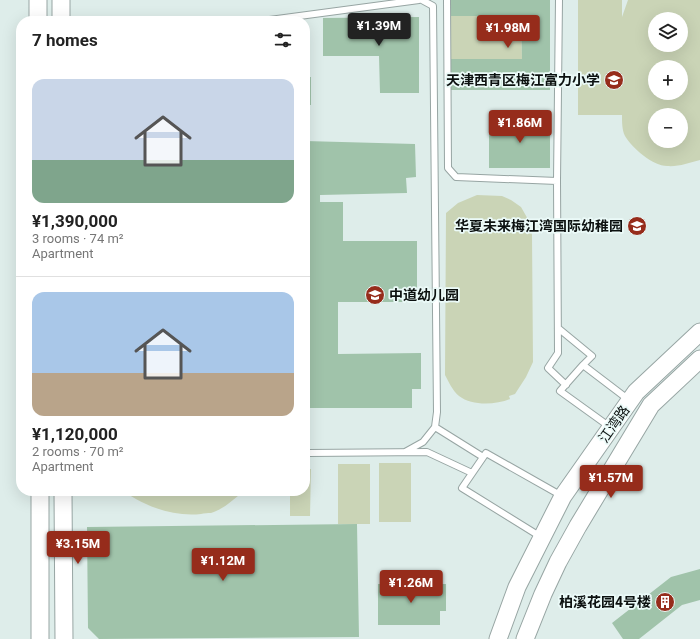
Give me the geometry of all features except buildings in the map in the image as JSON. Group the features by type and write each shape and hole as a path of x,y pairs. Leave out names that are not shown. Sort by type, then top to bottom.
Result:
{"main road":[{"path":"38,0 38,16"},
{"path":"61,0 61,16"},
{"name":"江湾路","path":"498,639 517,587 563,496 636,392 700,332"},
{"name":"江湾路","path":"525,639 558,562 651,405 700,359"},
{"path":"40,496 40,639"},
{"path":"62,496 64,639"}],"lane":[{"path":"300,16 421,0 433,6 437,412 435,427 423,442 405,452"},
{"path":"447,0 448,168 456,177 557,181"},
{"path":"559,0 557,181 558,353 548,368 566,385"},
{"path":"558,328 592,356 560,391 611,428"},
{"path":"583,365 631,400"},
{"path":"435,427 483,457"},
{"path":"310,453 427,452 472,473"},
{"path":"543,538 462,488 486,453 563,496"}],"green space":[{"name":"天津西青区梅江富力小学","path":"578,0 622,0 622,17 628,0 700,0 700,160 675,166 667,166 649,160 628,141 625,136 623,131 622,115 578,115"},
{"path":"451,16 521,16 522,59 451,59"},
{"path":"477,195 502,196 521,207 529,221 532,235 533,362 526,377 515,394 509,396 510,399 484,404 470,402 459,396 445,375 446,213 458,203"},
{"path":"379,463 411,463 411,522 379,522"},
{"path":"338,464 370,464 370,524 338,524"},
{"path":"311,469 310,516 290,516 290,496 310,496"},
{"path":"130,496 238,496 229,504 216,511 191,515 160,510"}],"place":[{"name":"天津西青区梅江富力小学","path":"614,80"},
{"name":"华夏未来梅江湾国际幼稚园","path":"637,226"},
{"name":"中道幼儿园","path":"375,295"},
{"name":"柏溪花园4号楼","path":"665,602"}]}
